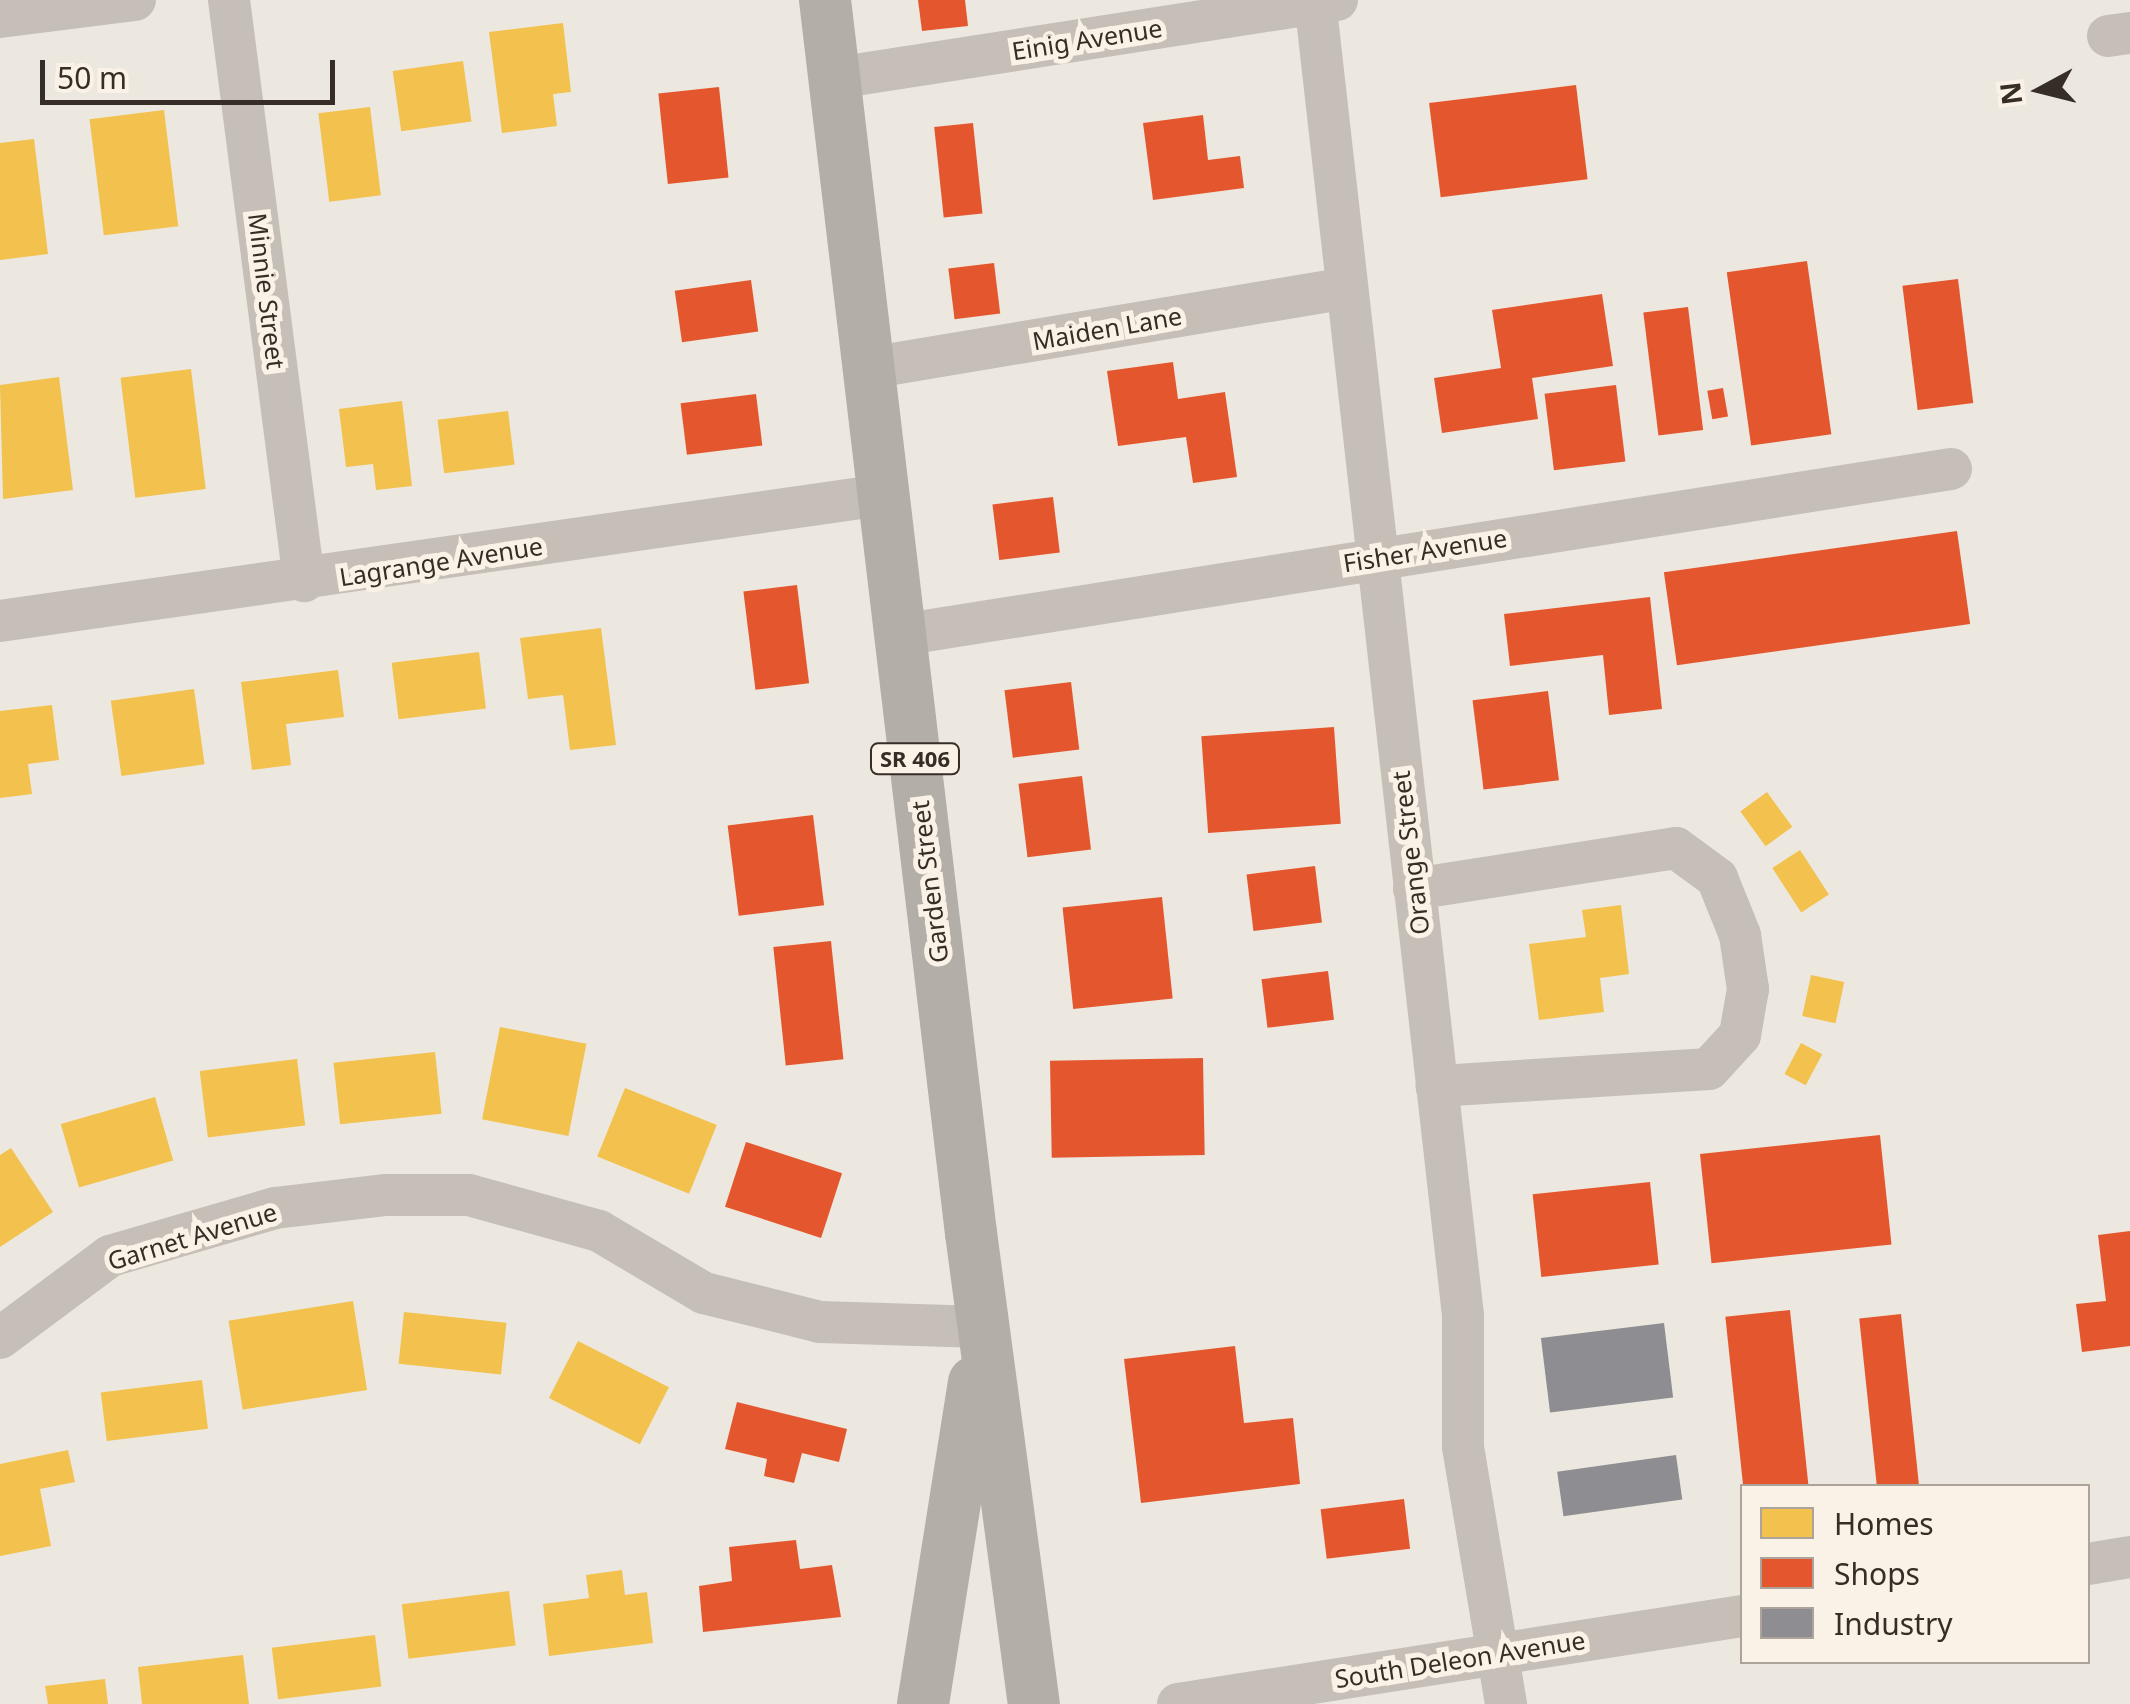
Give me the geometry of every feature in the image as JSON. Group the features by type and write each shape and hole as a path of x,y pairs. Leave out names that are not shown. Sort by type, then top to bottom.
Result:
{"main road":[{"name":"Garden Street","path":"825,0 982,1326 1034,1704"},
{"path":"921,1704 982,1326"}],"street":[{"path":"0,16 135,0"},
{"name":"Minnie Street","path":"229,0 304,581"},
{"name":"Einig Avenue","path":"836,78 1322,1"},
{"name":"Orange Street","path":"1322,1 1345,288 1463,1316 1462,1447 1506,1704"},
{"name":"Maiden Lane","path":"869,368 1345,288"},
{"name":"Fisher Avenue","path":"900,635 1375,557 1952,469"},
{"name":"Lagrange Avenue","path":"0,622 304,581 882,494"},
{"path":"1414,888 1676,848 1717,878 1740,935 1748,990 1740,1034 1709,1069 1437,1086"},
{"name":"Garnet Avenue","path":"0,1338 110,1256 274,1208 386,1195 469,1195 599,1230 704,1293 820,1322 982,1326"},
{"path":"2090,1564 2130,1556"},
{"name":"South Deleon Avenue","path":"1178,1704 1740,1616"}],"building: Homes":[{"path":"563,23 571,92 553,94 557,126 502,133 489,32"},
{"path":"463,61 471,121 401,131 393,71"},
{"path":"370,107 381,195 329,202 318,113"},
{"path":"164,110 178,226 104,235 90,119"},
{"path":"34,139 48,254 0,260 0,143"},
{"path":"191,369 206,489 135,498 121,378"},
{"path":"59,377 73,490 3,499 0,385"},
{"path":"402,401 412,486 376,490 373,464 346,467 339,409"},
{"path":"508,411 515,465 444,473 438,420"},
{"path":"601,628 616,745 570,750 563,695 528,699 520,638"},
{"path":"479,652 486,709 399,719 392,663"},
{"path":"338,670 344,717 286,724 291,765 252,770 241,682"},
{"path":"194,689 205,764 121,776 111,701"},
{"path":"52,705 59,760 28,764 32,794 0,798 0,711"},
{"path":"1767,792 1792,827 1766,846 1740,811"},
{"path":"1800,850 1829,894 1801,912 1772,868"},
{"path":"1621,905 1629,974 1600,978 1604,1012 1539,1020 1529,944 1586,937 1582,910"},
{"path":"1811,975 1844,982 1836,1023 1802,1016"},
{"path":"500,1027 586,1044 568,1136 482,1119"},
{"path":"1801,1043 1822,1054 1806,1085 1785,1074"},
{"path":"435,1052 441,1114 340,1124 334,1063"},
{"path":"297,1059 305,1126 208,1137 200,1071"},
{"path":"625,1088 717,1125 689,1194 597,1157"},
{"path":"155,1097 173,1160 79,1187 61,1124"},
{"path":"11,1148 53,1212 0,1247 0,1155"},
{"path":"353,1301 367,1390 243,1410 229,1321"},
{"path":"404,1312 506,1323 501,1374 399,1364"},
{"path":"578,1341 669,1387 640,1444 549,1398"},
{"path":"202,1380 208,1429 107,1441 101,1392"},
{"path":"68,1450 75,1482 40,1489 51,1546 0,1556 0,1464"},
{"path":"622,1570 625,1595 647,1592 653,1643 549,1656 543,1604 589,1598 586,1575"},
{"path":"509,1591 516,1646 409,1659 402,1604"},
{"path":"375,1635 381,1687 278,1699 272,1648"},
{"path":"243,1655 249,1704 142,1704 138,1667"},
{"path":"105,1679 108,1704 48,1704 45,1686"}],"building: Shops":[{"path":"918,0 965,0 968,26 922,31"},
{"path":"1576,85 1588,179 1441,197 1429,103"},
{"path":"719,87 729,178 668,184 658,93"},
{"path":"1203,115 1208,160 1240,156 1244,188 1153,200 1143,123"},
{"path":"973,123 983,214 944,218 934,127"},
{"path":"1807,261 1831,434 1751,446 1727,272"},
{"path":"994,263 1000,314 955,319 948,269"},
{"path":"1958,279 1973,403 1918,410 1902,286"},
{"path":"751,280 758,331 682,342 675,291"},
{"path":"1602,294 1613,366 1532,378 1538,419 1442,433 1434,378 1501,368 1492,310"},
{"path":"1688,307 1703,430 1658,436 1643,312"},
{"path":"1173,362 1178,399 1225,392 1237,477 1193,483 1186,437 1118,446 1107,371"},
{"path":"1616,385 1625,461 1554,470 1545,394"},
{"path":"1723,388 1728,417 1712,419 1707,391"},
{"path":"756,394 762,446 687,455 681,403"},
{"path":"1053,497 1060,553 999,560 992,504"},
{"path":"1957,531 1970,624 1677,665 1664,572"},
{"path":"797,585 809,683 755,690 743,592"},
{"path":"1650,597 1662,709 1609,715 1603,655 1510,666 1504,614"},
{"path":"1071,682 1079,749 1013,758 1004,690"},
{"path":"1548,691 1559,780 1484,790 1473,700"},
{"path":"1334,727 1341,824 1208,833 1201,736"},
{"path":"1082,776 1091,849 1027,857 1018,784"},
{"path":"813,815 824,905 739,916 728,825"},
{"path":"1315,866 1322,923 1253,931 1247,874"},
{"path":"1162,897 1173,998 1073,1009 1063,907"},
{"path":"831,941 843,1059 786,1065 773,947"},
{"path":"1328,971 1334,1020 1267,1028 1261,979"},
{"path":"1203,1058 1205,1155 1052,1158 1050,1061"},
{"path":"1880,1135 1891,1244 1711,1263 1700,1154"},
{"path":"746,1142 842,1173 821,1238 725,1207"},
{"path":"1650,1182 1659,1265 1541,1277 1533,1194"},
{"path":"2130,1231 2130,1346 2082,1352 2076,1304 2106,1301 2098,1235"},
{"path":"1790,1310 1808,1484 1743,1484 1725,1317"},
{"path":"1901,1314 1919,1484 1877,1484 1859,1318"},
{"path":"1235,1346 1244,1423 1293,1418 1300,1484 1141,1503 1124,1359"},
{"path":"737,1402 847,1429 839,1462 802,1453 794,1483 764,1476 767,1459 725,1449"},
{"path":"1404,1499 1410,1549 1327,1559 1321,1509"},
{"path":"796,1540 800,1569 832,1565 841,1617 703,1632 699,1586 732,1581 729,1547"}],"building: Industry":[{"path":"1664,1323 1673,1397 1550,1413 1541,1338"},
{"path":"1676,1455 1682,1500 1563,1516 1557,1472"}]}
